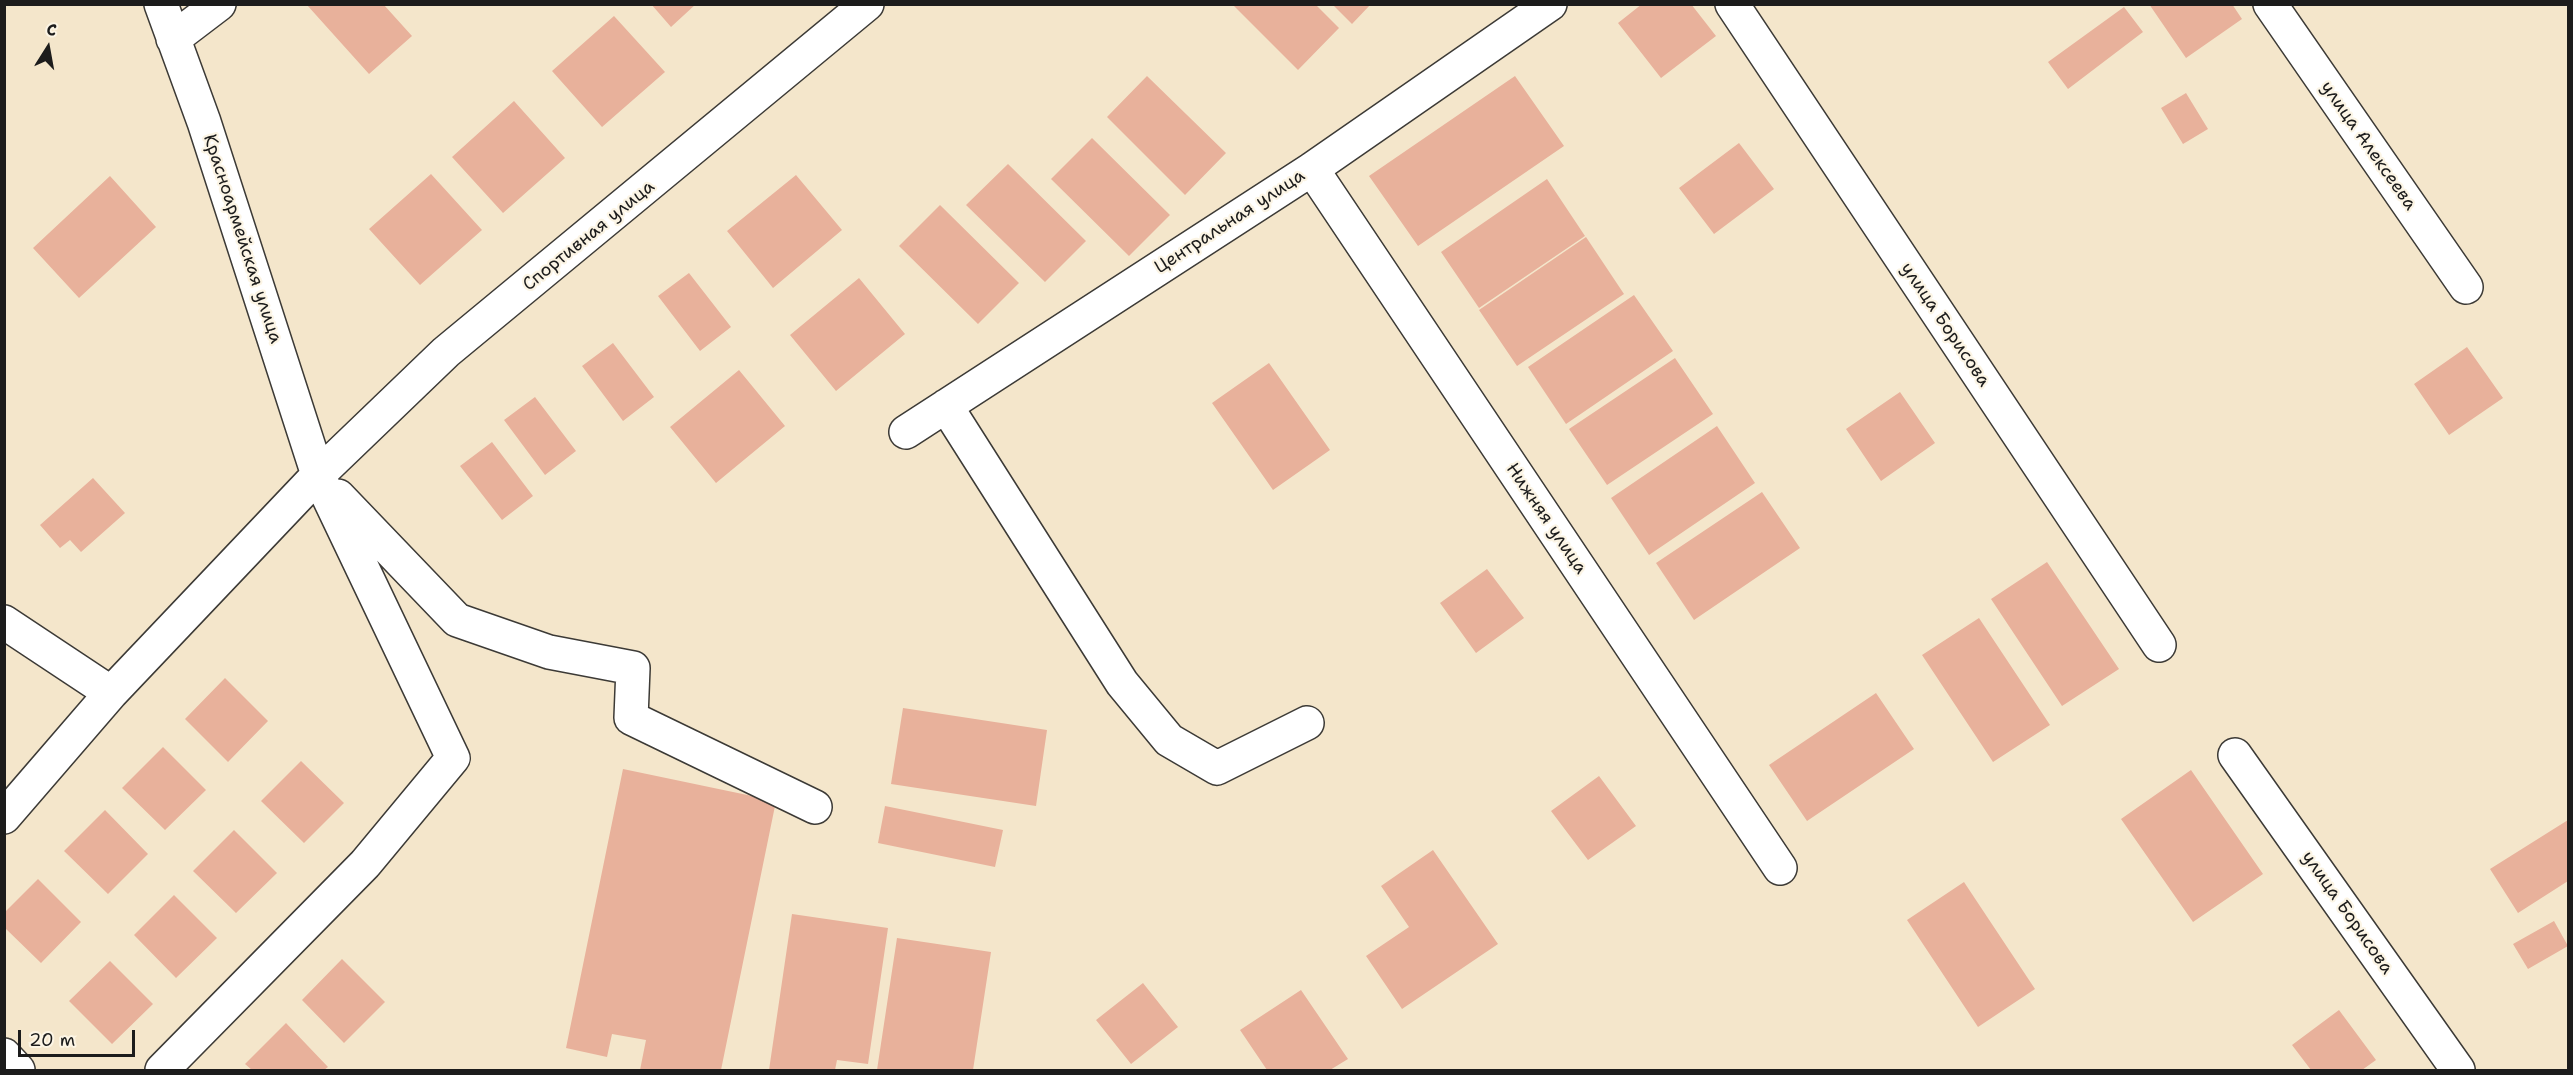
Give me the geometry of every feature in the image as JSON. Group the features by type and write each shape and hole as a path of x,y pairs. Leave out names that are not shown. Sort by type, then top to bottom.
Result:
{"street":[{"name":"Красноармейская улица","path":"160,4 204,122 318,475 453,758 365,864 162,1071"},
{"path":"173,39 219,4"},
{"name":"Спортивная улица","path":"4,817 111,693 318,475 446,352 867,4"},
{"name":"Центральная улица","path":"906,432 1312,169 1550,4"},
{"name":"улица Борисова","path":"1732,4 2159,645"},
{"name":"улица Алексеева","path":"2271,4 2466,287"},
{"name":"Нижняя улица","path":"1312,169 1780,868"},
{"path":"946,406 1122,683 1169,740 1217,768 1307,723"},
{"path":"318,475 456,620 549,652 633,668 631,718 815,807"},
{"path":"4,622 111,693"},
{"name":"улица Борисова","path":"2235,755 2458,1071"},
{"path":"4,1055 18,1071"}],"building":[{"path":"651,4 696,4 671,27"},
{"path":"1232,4 1315,4 1339,28 1298,70"},
{"path":"1332,4 1371,4 1352,24"},
{"path":"1642,4 1691,4 1716,36 1661,78 1618,23"},
{"path":"2149,4 2232,4 2242,19 2186,58"},
{"path":"307,5 384,5 412,36 369,74"},
{"path":"2124,7 2143,32 2068,89 2048,62"},
{"path":"614,16 665,72 602,127 552,71"},
{"path":"1147,76 1226,153 1185,195 1107,117"},
{"path":"1515,76 1564,146 1418,246 1369,176"},
{"path":"2186,93 2208,129 2183,144 2161,108"},
{"path":"514,101 565,158 503,213 452,157"},
{"path":"1092,138 1170,215 1129,256 1051,179"},
{"path":"1739,143 1774,189 1714,234 1679,188"},
{"path":"1008,164 1086,241 1045,282 966,205"},
{"path":"431,174 482,230 420,285 369,229"},
{"path":"796,175 842,230 773,288 727,231"},
{"path":"110,176 156,227 79,298 33,248"},
{"path":"1547,179 1585,236 1479,308 1441,252"},
{"path":"940,205 1019,283 978,324 899,246"},
{"path":"1586,237 1624,294 1517,366 1479,310"},
{"path":"689,273 731,327 700,351 658,296"},
{"path":"859,278 905,334 836,391 790,335"},
{"path":"1634,295 1673,351 1566,424 1528,367"},
{"path":"613,343 654,397 623,421 582,366"},
{"path":"2467,347 2503,398 2449,435 2414,384"},
{"path":"1675,358 1713,414 1607,485 1569,429"},
{"path":"1269,363 1330,450 1273,490 1212,403"},
{"path":"739,370 785,426 716,483 670,427"},
{"path":"1900,392 1935,443 1881,481 1846,429"},
{"path":"535,397 576,451 545,475 504,420"},
{"path":"1717,426 1755,483 1649,555 1611,498"},
{"path":"492,442 533,496 502,520 460,466"},
{"path":"93,478 125,513 81,552 70,540 60,548 40,525"},
{"path":"1762,492 1800,548 1694,620 1656,563"},
{"path":"2047,562 2119,669 2062,706 1991,599"},
{"path":"1487,569 1524,618 1476,653 1440,603"},
{"path":"1979,618 2050,725 1993,762 1922,655"},
{"path":"225,678 268,721 228,762 185,719"},
{"path":"1876,693 1914,749 1807,821 1769,765"},
{"path":"903,708 1047,730 1036,806 891,784"},
{"path":"163,747 206,790 165,830 122,788"},
{"path":"301,761 344,803 304,843 261,801"},
{"path":"623,769 776,801 721,1070 640,1070 646,1040 612,1034 607,1057 566,1048"},
{"path":"2191,770 2263,874 2193,922 2121,819"},
{"path":"1599,776 1636,826 1588,860 1551,811"},
{"path":"885,806 1003,830 995,867 878,843"},
{"path":"105,810 148,854 108,894 64,851"},
{"path":"2568,820 2568,881 2518,913 2490,869"},
{"path":"234,830 277,873 236,913 193,871"},
{"path":"1433,850 1498,944 1402,1009 1366,956 1409,927 1381,886"},
{"path":"38,879 81,922 41,963 4,927 4,913"},
{"path":"1964,882 2035,989 1978,1027 1907,920"},
{"path":"174,895 217,938 176,978 134,935"},
{"path":"792,914 888,928 868,1064 837,1060 835,1070 769,1070"},
{"path":"2554,921 2568,946 2528,969 2513,944"},
{"path":"897,938 991,952 973,1070 877,1070"},
{"path":"342,959 385,1002 344,1043 302,1000"},
{"path":"110,961 153,1004 112,1044 69,1001"},
{"path":"1143,983 1178,1027 1131,1064 1096,1020"},
{"path":"1301,990 1348,1059 1330,1070 1267,1070 1240,1030"},
{"path":"2339,1010 2376,1060 2362,1070 2311,1070 2292,1045"},
{"path":"286,1023 328,1067 324,1070 252,1070 245,1064"}]}
